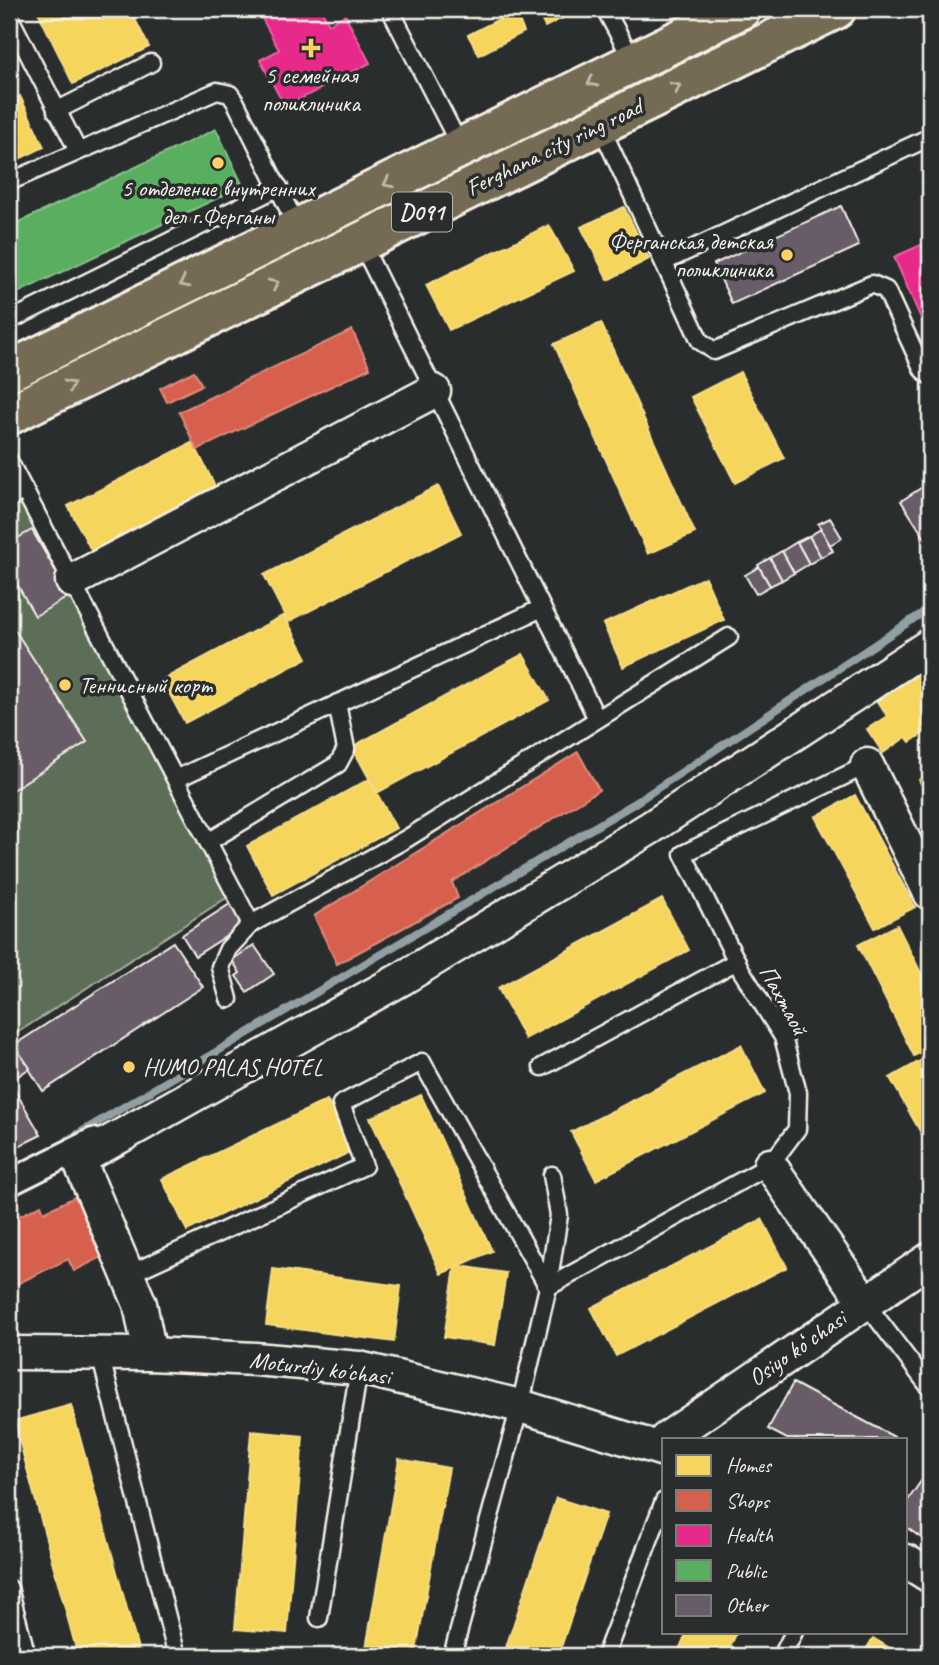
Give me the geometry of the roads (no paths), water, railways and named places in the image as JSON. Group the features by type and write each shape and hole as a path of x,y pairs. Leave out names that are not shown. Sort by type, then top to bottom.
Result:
{"highway":[{"name":"Ferghana city ring road","path":"9,371 297,226 741,9"},
{"name":"Ferghana city ring road","path":"9,415 836,9"}],"street":[{"path":"72,581 434,391"},
{"path":"9,1183 74,1152 410,964 645,820 930,636"},
{"path":"150,1354 140,1304 80,1164 403,978 650,828 930,645"},
{"path":"867,765 930,893"},
{"path":"770,1164 864,1301"},
{"name":"Osiyo koʻchasi","path":"670,1438 864,1301 930,1259"},
{"name":"Moturdiy ko'chasi","path":"9,1353 150,1354 359,1368 520,1406 662,1444"},
{"path":"908,1562 930,1576"}],"lane":[{"path":"390,9 461,148"},
{"path":"606,9 633,61"},
{"path":"9,16 78,152"},
{"path":"56,111 151,63"},
{"path":"9,182 217,91 229,94 236,103 297,226"},
{"path":"600,125 700,341 714,351 872,284 886,290 923,370 930,376"},
{"path":"664,262 930,137"},
{"path":"9,321 279,187"},
{"path":"361,242 597,719"},
{"path":"9,461 251,924"},
{"path":"9,499 24,489"},
{"path":"176,779 542,608"},
{"path":"229,999 220,967 228,949 251,924 406,839 729,637"},
{"path":"208,842 338,764 346,749 338,703"},
{"name":"Пахтаой","path":"548,1287 770,1164 797,1129 798,1093 783,1037 737,961 682,854 867,765"},
{"path":"542,1067 737,961"},
{"path":"128,1275 364,1166 341,1104 422,1062 548,1287"},
{"path":"452,1656 520,1406 548,1287 559,1215 552,1175"},
{"path":"864,1301 930,1388"},
{"path":"100,1354 177,1656"},
{"path":"319,1618 359,1368"},
{"path":"605,1656 662,1506"},
{"path":"9,1588 27,1656"},
{"path":"782,1656 793,1634"}],"waterway":[{"path":"68,1140 635,803 930,608"}],"place":[{"name":"5 семейная поликлиника","path":"311,48"},
{"name":"5 отделение внутренних дел г.Ферганы","path":"218,163"},
{"name":"Ферганская детская поликлиника","path":"787,255"},
{"name":"Теннисный корт","path":"65,685"},
{"name":"HUMO PALAS HOTEL","path":"129,1067"}]}
